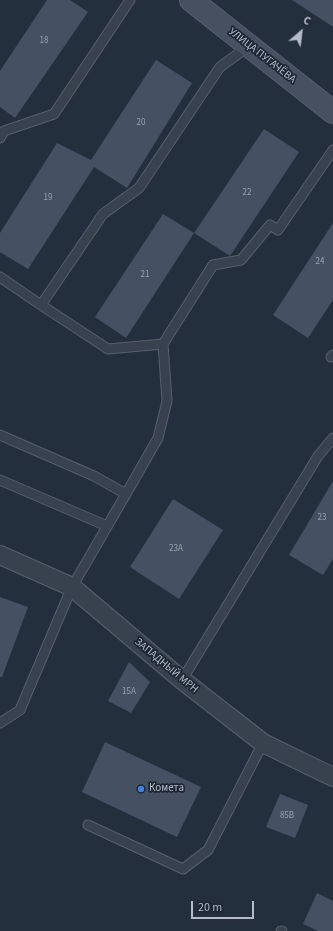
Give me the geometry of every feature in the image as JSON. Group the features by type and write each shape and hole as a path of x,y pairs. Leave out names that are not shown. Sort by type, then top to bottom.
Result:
{"street":[{"name":"УЛИЦА ПУГАЧЁВА","path":"191,0 333,112"},
{"name":"ЗАПАДНЫЙ МРН","path":"0,555 72,587 182,680 263,743 333,777"}],"lane":[{"path":"0,138 4,131 54,114 130,0"},
{"path":"41,305 103,214 139,188 220,67 250,46"},
{"path":"0,723 20,710 72,587 158,438 167,401 162,344 213,265 241,260 270,225 278,230 333,150"},
{"path":"0,277 108,349 162,344"},
{"path":"0,435 94,476 126,494"},
{"path":"182,680 318,456 333,438"},
{"path":"0,480 107,526"},
{"path":"88,824 183,869 208,850 263,743"}],"building":[{"path":"47,0 70,0 88,12 15,118 0,107 0,71"},
{"path":"292,0 333,0 333,27"},
{"path":"156,60 192,83 127,188 94,167 28,269 0,252 0,233 57,143 91,160"},
{"path":"264,129 299,152 230,256 194,233"},
{"path":"163,214 194,233 126,338 95,317"},
{"path":"333,223 333,300 308,338 273,315"},
{"path":"333,481 333,559 323,575 289,555"},
{"path":"173,499 223,530 179,599 130,567"},
{"path":"0,597 28,607 2,677 0,677"},
{"path":"129,662 150,682 131,713 108,701"},
{"path":"105,742 201,787 177,837 82,792"},
{"path":"280,794 308,805 295,838 266,827"},
{"path":"317,893 333,901 333,931 318,931 303,924"}],"place":[{"name":"Комета","path":"141,789"}]}
